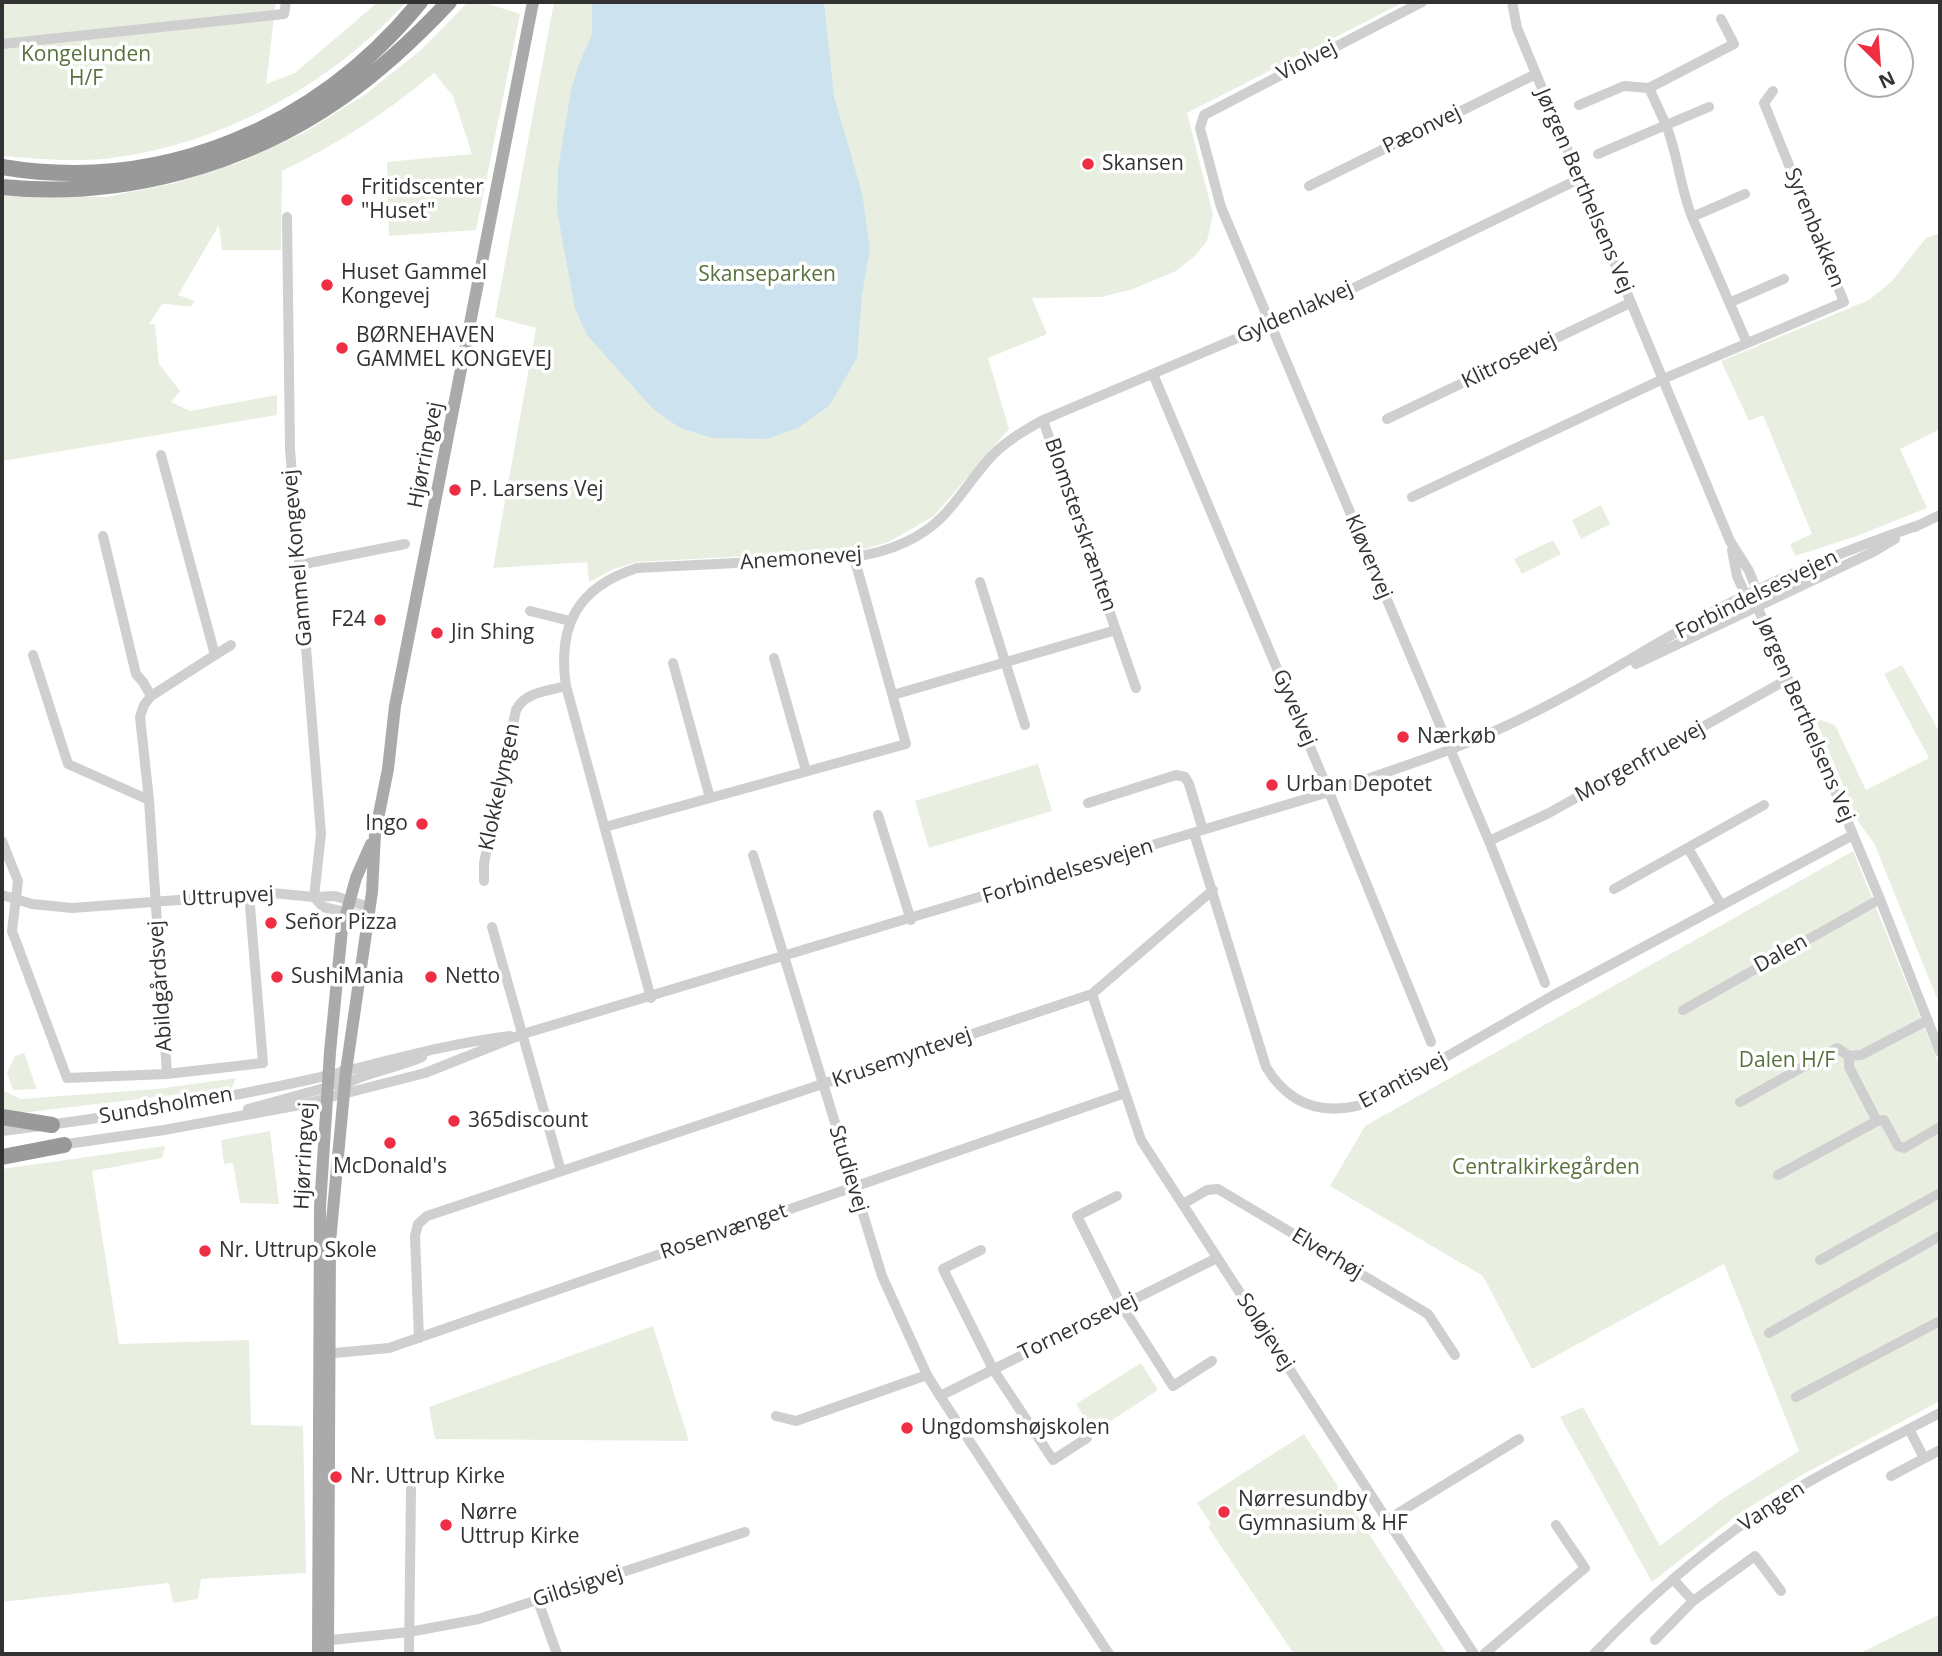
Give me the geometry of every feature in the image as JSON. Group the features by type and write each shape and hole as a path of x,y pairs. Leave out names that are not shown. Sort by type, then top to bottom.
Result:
{"highway":[{"path":"2,167 62,173 142,167 181,159 257,132 292,114 358,68 420,2"},
{"path":"418,35 449,2"},
{"path":"2,187 53,189 130,183 179,172 240,152 309,118 341,98 457,2"},
{"path":"2,1117 52,1125"},
{"path":"2,1157 64,1145"}],"main road":[{"name":"Hjørringvej","path":"324,1354 330,1242 345,1077 368,912 375,834 388,769 395,706 533,2"},
{"name":"Hjørringvej","path":"328,1654 321,1645 324,1354 320,1207 337,972 347,906 375,834"}],"street":[{"path":"2,44 284,14 286,2"},
{"name":"Violvej","path":"1200,128 1204,115 1422,2"},
{"name":"Jørgen Berthelsens Vej","path":"1512,2 1517,28 1730,541 1749,571 1751,593 1853,835"},
{"path":"1579,105 1623,86 1650,88 1734,44 1721,19"},
{"name":"Pæonvej","path":"1309,186 1536,74"},
{"path":"1650,88 1672,142 1683,194 1748,343"},
{"name":"Syrenbakken","path":"1663,379 1844,302 1764,103 1773,91"},
{"path":"1598,154 1709,107"},
{"name":"Kløvervej","path":"1200,128 1222,207 1489,841 1545,983"},
{"name":"Gyldenlakvej","path":"1009,440 1043,420 1335,297 1579,179"},
{"path":"1692,217 1745,194"},
{"name":"Gammel Kongevej","path":"287,217 289,449 321,834 314,897"},
{"path":"1731,302 1784,279"},
{"name":"Klitrosevej","path":"1387,419 1630,303"},
{"name":"Gyvelvej","path":"1153,374 1431,1042"},
{"path":"1412,497 1663,379"},
{"name":"Blomsterskrænten","path":"1043,420 1136,688"},
{"name":"Anemonevej","path":"651,998 566,686 564,645 570,621 580,603 598,585 615,575 637,568 854,557 880,553 920,534 942,517 990,457 1009,440"},
{"path":"162,456 215,655"},
{"name":"Forbindelsesvejen","path":"1601,678 1653,657 1872,552 1940,515"},
{"name":"Forbindelsesvejen","path":"328,1093 345,1077 406,1065 447,1046 523,1034 651,998 1329,792 1450,750 1508,725 1601,678 1751,593 1839,553 1919,525"},
{"path":"103,537 136,674 150,696 231,645"},
{"path":"299,565 405,544"},
{"path":"605,827 906,744 854,557"},
{"path":"980,582 1025,725"},
{"path":"530,611 570,621"},
{"name":"Blomsterskrænten","path":"893,695 1116,630"},
{"path":"33,655 68,764 149,800"},
{"path":"774,658 806,771"},
{"path":"673,663 710,798"},
{"name":"Morgenfruevej","path":"1489,841 1549,813 1788,679"},
{"name":"Klokkelyngen","path":"484,881 484,863 516,710 520,702 530,695 566,686"},
{"name":"Abildgårdsvej","path":"150,696 140,717 149,800 167,1074 264,1063 249,894"},
{"name":"Erantisvej","path":"1088,803 1176,775 1185,777 1189,784 1213,890 1266,1068 1276,1083 1302,1103 1336,1109 1364,1104 1552,996 1853,835"},
{"path":"1614,889 1764,805"},
{"path":"878,815 911,920"},
{"path":"1853,835 1940,1052"},
{"path":"2,841 18,881 12,931 67,1079 167,1074"},
{"path":"1688,848 1721,905"},
{"name":"Studievej","path":"752,855 882,1276 940,1396 1109,1654"},
{"name":"Krusemyntevej","path":"419,1338 415,1236 418,1224 427,1216 1092,994 1213,890"},
{"name":"Uttrupvej","path":"2,895 16,900 72,908 249,894 314,897 326,895 347,906 368,912"},
{"name":"Dalen","path":"1682,1010 1880,898"},
{"path":"492,927 561,1171"},
{"name":"Soløjevej","path":"1092,994 1141,1140 1474,1654"},
{"path":"1740,1102 1837,1048 1849,1056 1861,1055 1928,1020"},
{"name":"Forbindelsesvejen","path":"328,1093 345,1077 411,1077 465,1059 523,1034"},
{"path":"460,1043 465,1059"},
{"path":"1849,1056 1849,1067 1877,1122"},
{"name":"Sundsholmen","path":"2,1131 215,1099 328,1093"},
{"name":"Sundsholmen","path":"2,1149 64,1145 164,1130 328,1093"},
{"name":"Rosenvænget","path":"324,1354 369,1352 419,1338 1125,1093"},
{"path":"1777,1175 1877,1122 1884,1120 1898,1146 1903,1147 1940,1127"},
{"name":"Elverhøj","path":"1183,1204 1207,1190 1218,1189 1428,1314 1455,1355"},
{"path":"1820,1260 1940,1193"},
{"path":"1117,1196 1077,1216 1122,1306 1173,1386 1212,1361"},
{"path":"1769,1333 1940,1236"},
{"path":"981,1250 943,1269 993,1369 1053,1460 1087,1438"},
{"name":"Tornerosevej","path":"940,1396 1217,1258"},
{"path":"1796,1397 1940,1321"},
{"path":"776,1416 796,1421 928,1375"},
{"name":"Vangen","path":"1596,1654 1621,1626 1673,1579 1757,1514 1940,1413"},
{"path":"1909,1429 1924,1458"},
{"path":"1387,1520 1519,1439"},
{"path":"1891,1476 1940,1450"},
{"path":"409,1654 411,1489"},
{"path":"1484,1654 1585,1568 1556,1525"},
{"name":"Gildsigvej","path":"321,1645 480,1619 745,1532"},
{"path":"1655,1640 1693,1601 1755,1556 1782,1591"},
{"path":"1673,1579 1693,1601"},
{"path":"538,1601 557,1654"}],"green space":[{"name":"Kongelunden H/F","path":"2,2 276,2 266,84 295,73 378,2 406,2 346,58 276,104 199,137 159,149 104,159 75,160 2,156"},
{"path":"468,2 482,2 520,14 476,230 389,236 387,162 472,154 453,96 434,73 361,127 282,171 281,250 222,250 219,225 178,295 195,301 191,306 162,304 149,324 155,324 159,364 180,391 171,402 190,411 277,395 277,415 2,461 2,195 106,197 176,183 243,161 307,131 367,93 422,49"},
{"name":"Skanseparken","path":"554,2 1404,2 1187,113 1213,214 1207,241 1196,255 1176,271 1133,289 1102,297 1032,298 1047,334 988,358 1009,429 934,516 889,542 861,550 636,562 614,569 589,582 587,562 493,568 536,328 495,317"},
{"path":"1940,233 1940,429 1900,449 1927,508 1857,536 1795,556 1790,544 1812,534 1763,415 1749,421 1721,361 1869,300 1892,281 1926,238"},
{"path":"1601,505 1610,524 1581,539 1572,520"},
{"path":"1553,540 1561,554 1522,574 1514,559"},
{"path":"1902,665 1940,733 1940,1006 1874,843 1859,823 1815,718 1835,725 1866,790 1929,758 1884,674"},
{"path":"1038,764 1052,811 929,848 915,801"},
{"path":"1853,851 1940,1066 1940,1401 1800,1476 1740,1513 1652,1582 1560,1417 1583,1407 1660,1546 1722,1499 1799,1451 1724,1264 1532,1369 1483,1276 1330,1186 1365,1126"},
{"path":"24,1053 37,1089 13,1090 7,1073 15,1056"},
{"path":"236,1078 232,1088 21,1113 2,1109 2,1090 21,1099 157,1089"},
{"path":"270,1131 279,1204 240,1203 233,1163 224,1164 221,1140"},
{"path":"165,1146 162,1158 92,1171 119,1344 249,1340 251,1425 303,1426 306,1573 201,1579 198,1599 173,1603 169,1583 2,1602 2,1169"},
{"path":"653,1326 689,1441 435,1439 429,1407"},
{"path":"1141,1363 1158,1390 1094,1432 1076,1404"},
{"path":"1304,1434 1447,1654 1294,1654 1208,1527 1211,1524 1197,1503"},
{"path":"1940,1614 1940,1654 1860,1654 1862,1652"}],"water":[{"path":"592,2 824,2 834,96 862,193 870,248 862,295 857,358 829,406 798,428 767,439 712,438 680,428 653,409 587,335 575,309 557,211 558,169 571,90 592,34"}],"place":[{"name":"Skansen","path":"1088,164"},
{"name":"Fritidscenter \"Huset\"","path":"347,200"},
{"name":"Huset Gammel Kongevej","path":"327,285"},
{"name":"BØRNEHAVEN GAMMEL KONGEVEJ","path":"342,348"},
{"name":"P. Larsens Vej","path":"455,490"},
{"name":"F24","path":"380,620"},
{"name":"Jin Shing","path":"437,633"},
{"name":"Nærkøb","path":"1403,737"},
{"name":"Urban Depotet","path":"1272,785"},
{"name":"Ingo","path":"422,824"},
{"name":"Señor Pizza","path":"271,923"},
{"name":"SushiMania","path":"277,977"},
{"name":"Netto","path":"431,977"},
{"name":"365discount","path":"454,1121"},
{"name":"McDonald's","path":"390,1143"},
{"name":"Nr. Uttrup Skole","path":"205,1251"},
{"name":"Ungdomshøjskolen","path":"907,1428"},
{"name":"Nr. Uttrup Kirke","path":"336,1477"},
{"name":"Nørresundby Gymnasium & HF","path":"1224,1512"},
{"name":"Nørre Uttrup Kirke","path":"446,1525"}],"park label":[{"name":"Dalen H/F","path":"1787,1061"},
{"name":"Centralkirkegården","path":"1546,1168"}]}
